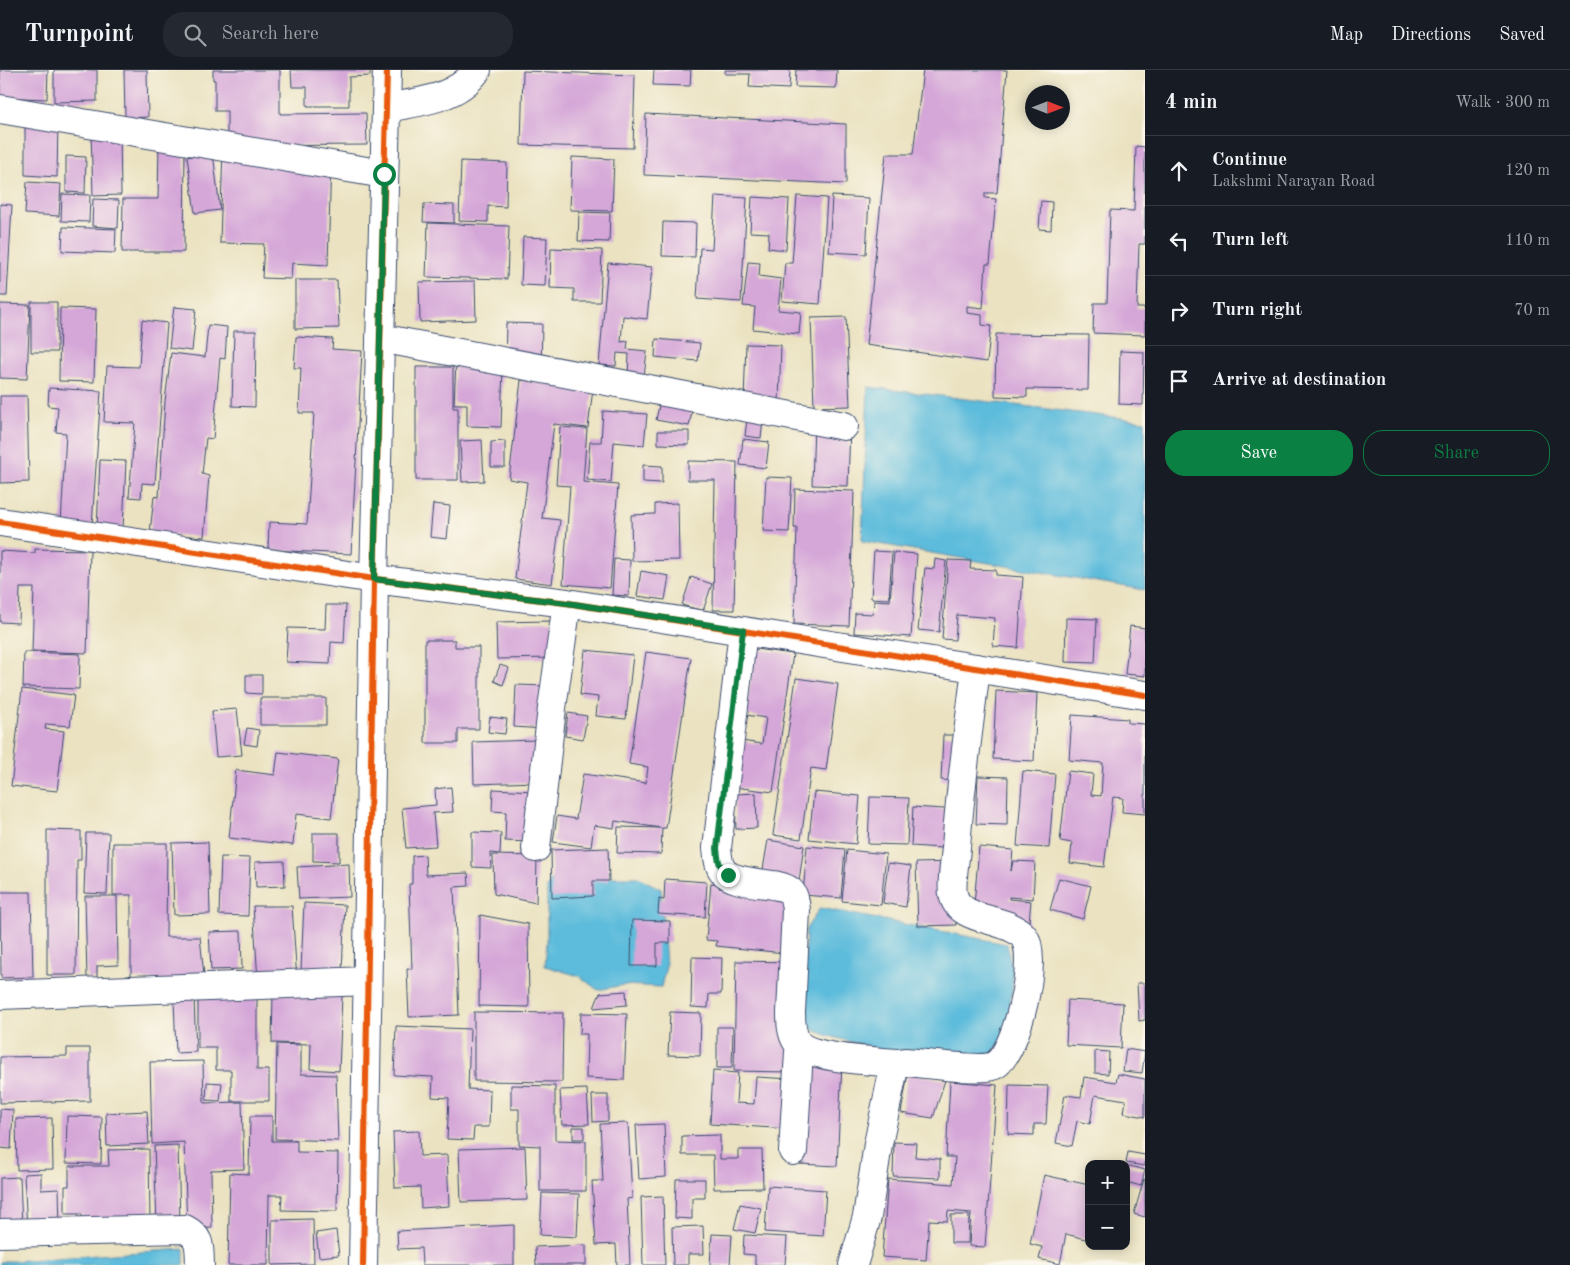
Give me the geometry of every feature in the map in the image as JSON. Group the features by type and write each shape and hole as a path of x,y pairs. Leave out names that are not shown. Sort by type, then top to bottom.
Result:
{"street":[{"path":"363,1265 374,579 386,70"},
{"path":"386,108 433,100 460,87 477,70"},
{"path":"0,109 384,174"},
{"path":"380,338 844,426"},
{"path":"0,522 374,579 567,603 1145,695"},
{"path":"536,848 552,708 567,603"},
{"path":"743,630 717,848 718,860 722,870 728,875 738,880 783,888 790,891 795,899 792,1028 797,1042 804,1050 819,1054 898,1063 925,1063 981,1068 995,1065 1008,1050 1018,1024 1028,979 1028,952 1025,938 1015,930 966,911 957,904 953,893 957,835 976,668"},
{"path":"0,995 367,982"},
{"path":"793,1151 799,1052 804,1050"},
{"path":"853,1265 867,1216 880,1135 894,1068 898,1063"},
{"path":"0,1233 185,1229 193,1233 198,1239 200,1265"}],"water":[{"path":"868,387 1145,421 1145,590 862,541"},
{"path":"555,874 638,877 661,889 666,966 661,987 624,985 598,990 579,976 545,966 547,887"},
{"path":"820,908 1007,944 1013,974 1005,1037 992,1053 966,1061 892,1053 826,1035 807,1027 804,994 806,929"},
{"path":"184,1249 184,1265 0,1265 0,1262"}],"building":[{"path":"0,70 48,70 47,99 0,97"},
{"path":"54,70 97,70 97,101 54,102"},
{"path":"124,70 147,70 148,117 125,118"},
{"path":"213,70 280,70 280,114 366,113 367,145 227,146 227,111 215,111 215,80 213,80"},
{"path":"291,70 370,70 370,76 349,77 349,106 307,106 307,87 292,87"},
{"path":"654,70 691,70 690,86 653,85"},
{"path":"725,70 790,70 789,89 749,87 750,74 725,74"},
{"path":"796,70 837,70 836,88 795,87"},
{"path":"923,70 1007,70 997,193 985,193 985,198 996,199 990,264 986,264 983,308 967,306 967,313 982,315 982,325 991,326 987,362 866,345 886,154 913,154"},
{"path":"523,71 635,75 633,148 521,145"},
{"path":"646,114 846,124 846,184 644,175"},
{"path":"25,120 58,122 57,177 25,175"},
{"path":"91,131 120,131 121,195 93,196"},
{"path":"159,143 185,143 184,252 122,252 123,199 158,199"},
{"path":"223,146 331,158 328,265 292,263 291,279 262,278 264,244 220,243"},
{"path":"1136,146 1145,147 1145,244 1139,244 1137,308 1145,308 1145,335 1093,333 1094,303 1107,303 1110,210 1134,211"},
{"path":"213,153 220,210 195,213 187,157"},
{"path":"66,156 86,157 85,193 66,192"},
{"path":"572,157 614,159 612,211 570,210"},
{"path":"461,161 507,163 506,207 488,206 488,222 459,221"},
{"path":"27,182 61,184 59,216 25,214"},
{"path":"62,194 90,195 89,222 61,221"},
{"path":"715,196 747,198 741,302 697,299 700,248 712,249"},
{"path":"797,196 827,198 820,304 782,301 785,263 792,263"},
{"path":"832,196 869,198 866,254 829,252"},
{"path":"752,197 789,199 786,250 768,248 769,233 750,232"},
{"path":"93,199 119,200 118,228 92,226"},
{"path":"1041,201 1052,202 1051,230 1039,229"},
{"path":"0,204 12,205 7,296 0,296"},
{"path":"424,204 454,205 454,223 423,222"},
{"path":"579,212 610,213 609,242 578,241"},
{"path":"663,222 696,223 695,257 662,256"},
{"path":"428,223 509,226 507,279 426,277"},
{"path":"63,227 116,229 115,253 62,251"},
{"path":"523,237 547,238 545,286 521,285"},
{"path":"551,248 602,250 600,302 574,302 574,289 550,288"},
{"path":"748,262 760,263 759,276 781,279 778,310 801,312 799,334 753,329 755,307 743,306"},
{"path":"608,263 652,267 647,319 623,316 621,342 628,341 627,349 647,351 644,377 628,375 629,354 617,353 616,366 599,365"},
{"path":"295,280 337,280 339,328 295,329"},
{"path":"475,281 476,320 420,322 419,282"},
{"path":"31,302 57,302 57,352 31,352"},
{"path":"0,304 30,305 27,379 0,378"},
{"path":"174,307 196,309 192,351 169,348"},
{"path":"60,308 96,309 94,382 59,381"},
{"path":"846,317 850,406 814,407 811,318"},
{"path":"142,320 167,323 155,484 142,483 141,498 129,497 135,423 104,422 107,366 139,367"},
{"path":"506,323 542,324 541,369 505,368"},
{"path":"208,325 227,327 225,359 220,358 213,439 206,438 202,474 209,476 204,537 150,533 154,496 159,497 165,401 171,353 205,357"},
{"path":"234,331 256,331 255,407 232,406"},
{"path":"996,334 1089,335 1088,390 1027,389 1027,397 995,396"},
{"path":"296,337 333,339 332,349 362,351 351,554 268,550 269,522 307,524 314,413 299,413 301,368 294,368"},
{"path":"656,339 700,343 698,361 655,357"},
{"path":"746,344 781,345 779,402 744,400"},
{"path":"1120,351 1144,352 1143,405 1119,404"},
{"path":"456,363 503,365 501,427 467,426 467,404 454,404"},
{"path":"416,367 453,367 453,408 458,408 458,480 416,480"},
{"path":"521,380 593,389 588,428 554,424 542,518 560,520 552,584 515,579 527,482 509,479"},
{"path":"49,388 101,391 92,526 61,524 66,433 56,432 58,407 48,406"},
{"path":"0,396 27,396 29,482 0,483"},
{"path":"661,396 694,402 689,426 656,420"},
{"path":"748,410 764,412 761,438 745,436"},
{"path":"603,411 647,414 644,445 614,442 611,482 587,480 590,442 601,442"},
{"path":"814,424 850,426 848,486 812,485"},
{"path":"560,427 587,429 583,482 618,485 610,588 563,584 570,486 556,485"},
{"path":"658,431 689,431 689,445 658,444"},
{"path":"743,439 769,442 766,468 740,465"},
{"path":"482,440 484,481 462,482 460,441"},
{"path":"505,441 505,467 491,467 491,442"},
{"path":"100,460 126,461 123,530 97,529"},
{"path":"688,461 737,462 734,610 713,610 715,480 688,480"},
{"path":"643,465 662,466 662,483 643,482"},
{"path":"766,477 792,478 789,532 763,531"},
{"path":"795,489 854,491 849,626 794,624 797,528 794,528"},
{"path":"678,503 679,560 632,561 631,515 655,514 655,504"},
{"path":"433,504 450,506 447,539 430,537"},
{"path":"35,549 90,550 87,653 32,651 34,588 20,588 19,623 0,622 0,551 35,553"},
{"path":"874,551 892,552 889,599 871,598"},
{"path":"894,552 917,554 911,637 854,633 855,613 873,614 874,600 890,601"},
{"path":"614,559 630,560 629,596 612,595"},
{"path":"935,559 946,561 939,632 918,630 925,568 934,569"},
{"path":"948,560 971,561 970,569 996,570 996,575 1023,577 1018,648 993,646 995,618 957,615 955,640 942,639"},
{"path":"641,571 669,576 665,600 637,596"},
{"path":"691,577 712,584 703,611 682,605"},
{"path":"326,605 346,605 344,643 331,642 330,664 286,662 288,628 325,629"},
{"path":"1066,618 1097,619 1095,663 1065,662"},
{"path":"552,621 553,658 497,659 496,622"},
{"path":"1130,626 1145,628 1145,676 1125,674"},
{"path":"425,640 455,640 455,647 479,647 479,729 458,729 458,743 425,743"},
{"path":"755,649 793,654 773,792 734,787 741,741 762,744 766,718 746,715"},
{"path":"585,650 633,655 626,719 596,716 598,697 580,695"},
{"path":"24,652 80,654 79,689 23,687"},
{"path":"646,652 691,658 666,828 662,828 661,854 617,853 618,827 661,828 615,821 614,828 594,825 591,847 553,842 557,816 576,819 583,774 646,783 648,767 629,764"},
{"path":"500,665 509,668 503,685 494,681"},
{"path":"246,675 262,675 262,694 246,693"},
{"path":"796,678 838,684 826,770 811,768 801,839 773,835"},
{"path":"516,685 546,686 544,729 514,727"},
{"path":"22,689 74,695 70,726 46,724 45,729 64,731 57,791 11,786"},
{"path":"996,691 1037,693 1034,761 993,759"},
{"path":"260,698 326,698 326,725 260,725"},
{"path":"237,709 242,755 216,757 212,711"},
{"path":"568,713 587,716 583,739 565,736"},
{"path":"1072,715 1128,719 1128,723 1145,724 1145,814 1122,812 1123,798 1113,797 1104,867 1070,863 1072,843 1060,841 1068,771 1093,774 1091,795 1101,796 1103,763 1069,760"},
{"path":"490,717 507,719 505,734 488,732"},
{"path":"247,728 259,730 257,746 244,744"},
{"path":"943,735 956,735 969,782 941,780"},
{"path":"537,740 538,782 474,784 473,742"},
{"path":"278,752 338,759 331,818 296,814 293,845 229,838 236,770 275,775"},
{"path":"1023,771 1055,774 1049,848 1017,846"},
{"path":"978,776 1008,777 1007,825 976,824"},
{"path":"451,787 453,812 433,813 436,846 406,848 402,808 436,805 435,789"},
{"path":"493,789 534,791 531,842 505,841 506,812 492,811"},
{"path":"814,792 860,796 856,844 809,839"},
{"path":"756,793 757,828 736,829 735,794"},
{"path":"870,797 909,798 907,845 868,844"},
{"path":"913,807 959,810 957,849 911,846"},
{"path":"47,830 81,831 81,860 77,860 76,975 47,975"},
{"path":"472,832 501,833 500,854 490,853 491,868 472,867"},
{"path":"86,833 109,833 107,894 84,893"},
{"path":"313,833 339,833 339,862 313,861"},
{"path":"768,840 804,846 799,881 762,875"},
{"path":"208,842 210,914 174,915 172,843"},
{"path":"113,843 167,843 166,937 200,937 205,985 131,978 131,895 113,895"},
{"path":"807,846 845,849 841,898 803,895"},
{"path":"979,847 1013,850 1011,871 1013,861 1035,862 1033,899 1009,897 1009,899 1031,901 1028,932 972,928"},
{"path":"608,848 609,881 593,881 593,896 552,898 551,850"},
{"path":"847,850 886,854 881,905 842,901"},
{"path":"425,855 426,875 468,873 469,886 454,887 459,1015 409,1017 407,969 412,969 409,884 412,884 412,856"},
{"path":"493,855 537,856 536,903 494,894"},
{"path":"221,857 250,858 248,916 219,915"},
{"path":"284,861 285,886 256,887 255,862"},
{"path":"955,862 956,925 918,926 916,863"},
{"path":"888,863 911,866 906,907 883,903"},
{"path":"349,864 350,897 299,899 297,867"},
{"path":"1059,878 1091,886 1083,919 1050,910"},
{"path":"665,879 707,882 705,917 658,914 659,899 664,900"},
{"path":"711,883 720,884 719,888 774,895 774,899 789,901 784,953 716,946 717,941 706,940"},
{"path":"0,892 31,892 33,977 1,978"},
{"path":"85,896 117,896 118,965 97,966 97,978 87,979"},
{"path":"304,903 345,905 342,971 301,970"},
{"path":"253,906 292,906 297,981 258,980"},
{"path":"480,915 528,924 529,1007 479,1006"},
{"path":"632,920 670,921 670,943 657,943 657,966 631,966"},
{"path":"241,931 242,969 211,970 209,932"},
{"path":"692,957 722,958 721,994 709,994 708,1008 691,1007"},
{"path":"736,961 792,962 790,1072 734,1071"},
{"path":"1137,983 1145,983 1145,1020 1139,1021"},
{"path":"257,987 257,1070 269,1070 269,1101 231,1101 231,1070 216,1070 216,1048 198,1048 198,994"},
{"path":"626,991 627,1005 594,1008 600,993"},
{"path":"273,994 342,996 339,1071 310,1069 311,1044 272,1043"},
{"path":"194,998 196,1052 176,1053 174,999"},
{"path":"1068,1000 1123,1003 1121,1048 1066,1045"},
{"path":"474,1012 563,1013 562,1082 474,1081"},
{"path":"670,1012 701,1013 700,1056 668,1055"},
{"path":"581,1013 627,1014 624,1080 586,1078 587,1034 580,1034"},
{"path":"396,1026 470,1029 468,1089 490,1090 489,1127 474,1127 473,1140 447,1139 449,1098 432,1097 433,1077 394,1075"},
{"path":"717,1027 733,1027 732,1068 717,1068"},
{"path":"277,1044 301,1045 301,1074 336,1075 338,1141 275,1139"},
{"path":"67,1048 90,1048 90,1101 0,1103 0,1057 67,1056"},
{"path":"1126,1049 1145,1052 1142,1073 1123,1071"},
{"path":"1095,1051 1109,1052 1108,1074 1095,1073"},
{"path":"203,1061 204,1103 242,1102 244,1169 211,1170 212,1228 187,1229 184,1142 152,1144 150,1062"},
{"path":"804,1062 842,1064 837,1166 799,1164"},
{"path":"713,1071 738,1073 736,1103 754,1104 756,1077 793,1079 790,1129 710,1124"},
{"path":"908,1073 945,1080 933,1118 901,1113"},
{"path":"1118,1074 1145,1079 1145,1117 1124,1113 1126,1100 1095,1095 1090,1124 1077,1121 1072,1146 1056,1143 1065,1095 1081,1097 1084,1077 1116,1082"},
{"path":"950,1081 997,1085 985,1247 969,1246 971,1213 948,1211 947,1221 929,1220 926,1260 882,1257 888,1179 953,1184 955,1157 946,1157"},
{"path":"207,1082 222,1083 220,1101 206,1100"},
{"path":"511,1085 555,1086 555,1140 586,1141 586,1191 540,1191 540,1146 519,1145 519,1109 511,1109"},
{"path":"1009,1085 1048,1086 1046,1124 1034,1124 1034,1135 1008,1134"},
{"path":"587,1089 589,1124 562,1125 560,1090"},
{"path":"592,1095 608,1095 608,1121 593,1122"},
{"path":"0,1109 13,1110 11,1149 0,1148"},
{"path":"147,1111 149,1144 107,1146 106,1113"},
{"path":"67,1116 102,1117 101,1164 66,1163"},
{"path":"250,1116 272,1116 272,1141 297,1141 297,1152 338,1153 337,1211 281,1210 282,1195 269,1195 268,1265 228,1265 230,1173 249,1174"},
{"path":"52,1118 53,1169 17,1170 16,1119"},
{"path":"628,1123 632,1198 627,1199 630,1265 617,1265 616,1244 596,1245 592,1181 603,1181 600,1124"},
{"path":"664,1124 666,1177 639,1179 636,1125"},
{"path":"573,1127 584,1127 584,1139 573,1139"},
{"path":"419,1131 420,1156 447,1155 449,1206 421,1208 420,1187 395,1188 393,1132"},
{"path":"720,1135 720,1159 738,1159 738,1150 762,1150 763,1188 714,1189 713,1155 682,1155 682,1136"},
{"path":"894,1142 916,1143 915,1157 940,1159 940,1178 893,1176"},
{"path":"178,1145 180,1223 157,1224 154,1146"},
{"path":"525,1147 527,1200 461,1202 459,1149"},
{"path":"149,1149 150,1223 82,1224 82,1214 65,1214 65,1186 69,1186 69,1166 109,1166 108,1150"},
{"path":"1128,1152 1145,1155 1145,1166 1130,1164 1130,1160 1127,1160"},
{"path":"1130,1166 1145,1170 1141,1186 1130,1183"},
{"path":"41,1173 41,1190 59,1189 60,1228 27,1229 24,1174"},
{"path":"1044,1175 1085,1184 1085,1239 1066,1234 1060,1264 1039,1259 1042,1247 1030,1244"},
{"path":"20,1177 22,1228 0,1228 0,1178"},
{"path":"676,1179 705,1179 705,1198 692,1198 692,1219 675,1218"},
{"path":"1145,1179 1145,1217 1134,1214"},
{"path":"768,1186 826,1190 823,1236 765,1232"},
{"path":"542,1193 579,1194 577,1237 540,1235"},
{"path":"663,1196 665,1265 643,1265 641,1197"},
{"path":"740,1204 761,1208 755,1233 734,1229"},
{"path":"951,1215 969,1215 968,1243 951,1243"},
{"path":"313,1219 314,1264 272,1265 272,1220"},
{"path":"514,1225 514,1265 422,1265 421,1248 398,1249 397,1231"},
{"path":"703,1226 704,1254 688,1254 688,1265 673,1265 672,1227"},
{"path":"336,1230 339,1255 319,1257 316,1233"},
{"path":"712,1234 732,1235 730,1265 710,1265"},
{"path":"744,1235 787,1237 785,1265 755,1265 755,1255 743,1254"},
{"path":"586,1245 586,1265 536,1265 535,1247"}],"cycle path":[{"path":"363,1265 374,579 387,70"},
{"path":"0,522 374,579 567,603 1145,695"}],"route":[{"path":"384,174 374,579 567,603 743,630 717,848 718,860 722,870 728,875"}]}
